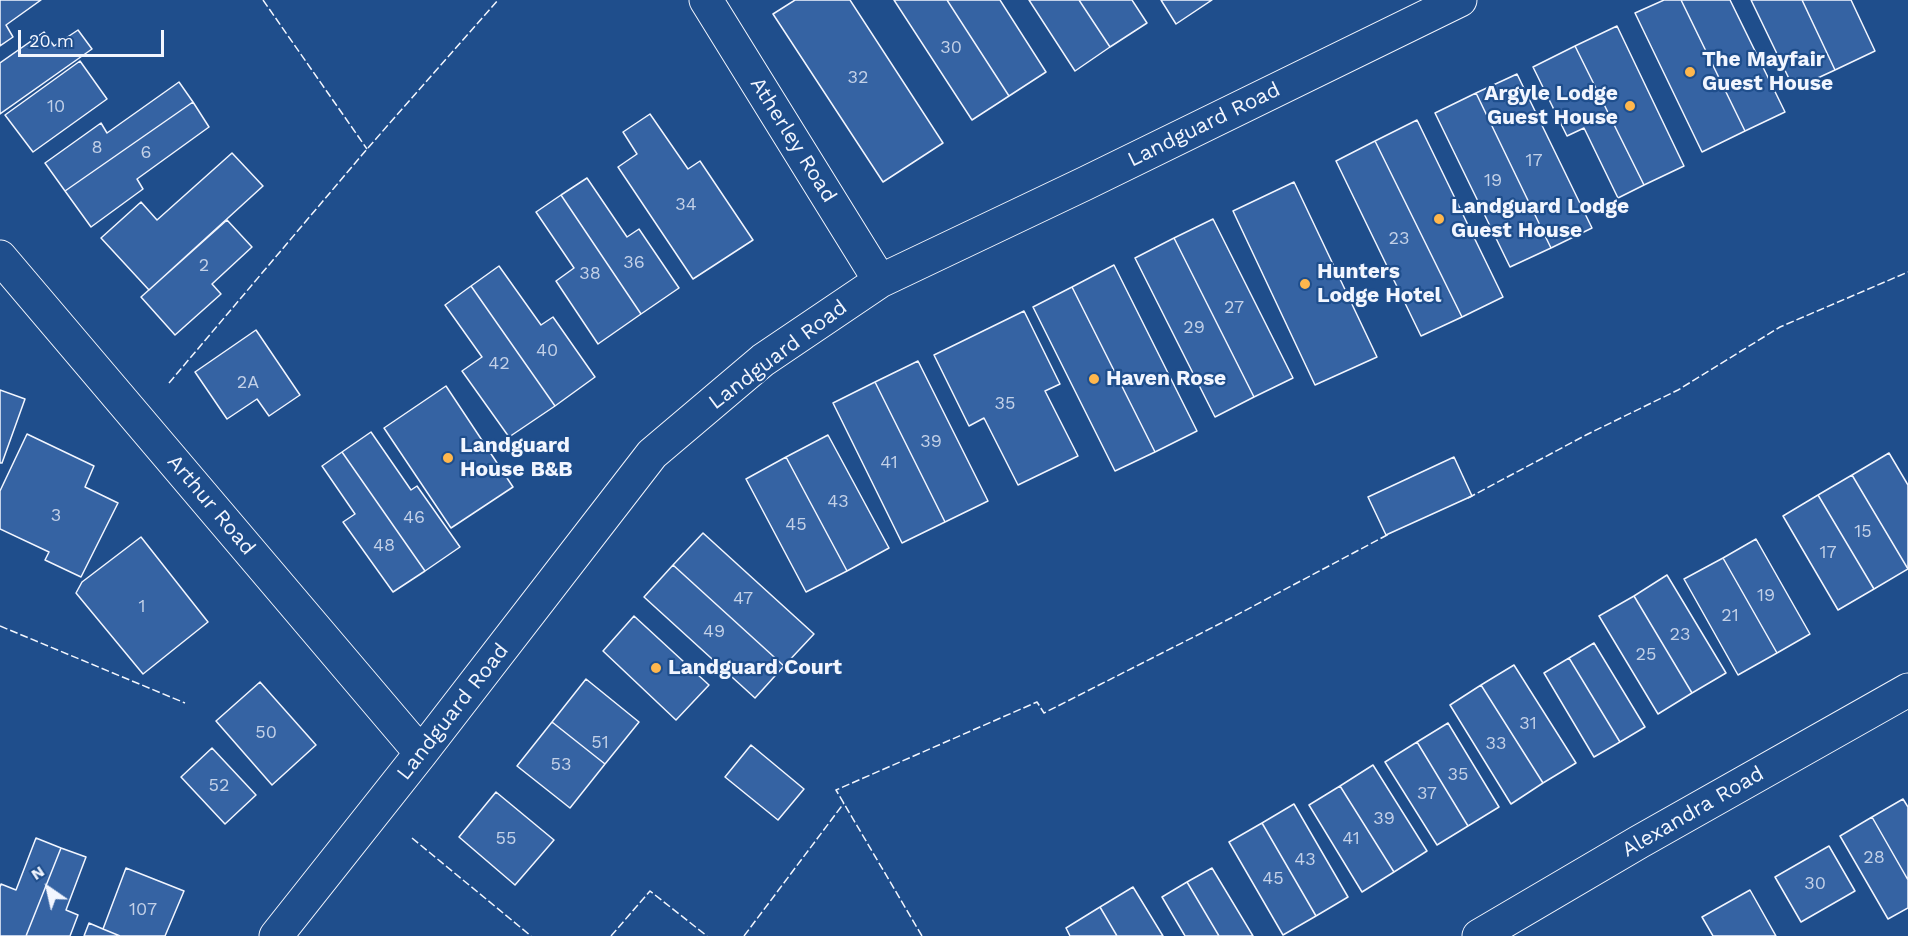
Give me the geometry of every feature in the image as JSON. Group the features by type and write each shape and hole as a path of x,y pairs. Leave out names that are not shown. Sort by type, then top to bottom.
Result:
{"street":[{"name":"Atherley Road","path":"706,0 880,281"},
{"name":"Landguard Road","path":"276,936 652,454 764,360 880,281 1460,0"},
{"name":"Arthur Road","path":"0,257 421,753"},
{"name":"Alexandra Road","path":"1479,936 1649,836 1908,690"}],"building":[{"path":"0,0 41,0 6,25 13,37 0,46"},
{"path":"795,0 850,0 943,143 883,182 773,14"},
{"path":"894,0 947,0 1009,96 972,120"},
{"path":"947,0 1000,0 1046,72 1009,96"},
{"path":"1029,0 1079,0 1110,47 1075,71"},
{"path":"1079,0 1132,0 1147,23 1110,47"},
{"path":"1161,0 1212,0 1176,24"},
{"name":"The Mayfair Guest House","path":"1664,0 1681,0 1745,131 1702,152 1635,13"},
{"path":"1681,0 1730,0 1785,112 1745,131"},
{"path":"1751,0 1802,0 1835,70 1794,89"},
{"path":"1802,0 1851,0 1875,51 1835,70"},
{"name":"Argyle Lodge Guest House","path":"1617,26 1684,166 1644,185 1575,46"},
{"path":"78,30 92,49 0,114 0,63 44,32 54,46"},
{"path":"1575,46 1644,185 1618,198 1584,128 1567,136 1533,67"},
{"path":"80,61 107,99 33,152 5,115"},
{"path":"1517,74 1592,228 1551,248 1476,93"},
{"path":"179,82 193,102 65,191 45,163 101,123 107,133"},
{"path":"1476,93 1551,248 1510,267 1435,113"},
{"path":"193,102 209,127 137,179 143,189 91,227 65,191"},
{"path":"650,114 688,169 700,161 753,240 693,279 618,167 637,154 623,132"},
{"name":"Landguard Lodge Guest House","path":"1417,120 1503,297 1462,317 1375,141"},
{"path":"1375,141 1462,317 1421,336 1336,161"},
{"path":"232,153 263,186 149,290 101,238 141,202 157,220"},
{"path":"587,178 627,237 639,229 679,288 641,314 561,195"},
{"name":"Hunters Lodge Hotel","path":"1294,182 1377,357 1315,385 1233,211"},
{"path":"561,195 641,314 598,344 556,281 574,268 536,212"},
{"path":"1213,219 1293,378 1254,397 1174,238"},
{"path":"227,220 252,247 212,284 221,294 175,335 141,297"},
{"path":"1174,238 1254,397 1215,417 1135,258"},
{"path":"1114,265 1197,431 1155,452 1072,287"},
{"path":"499,266 541,325 553,317 595,377 555,406 471,286"},
{"path":"471,286 555,406 509,437 462,371 482,357 445,305"},
{"name":"Haven Rose","path":"1072,287 1155,452 1115,471 1033,307"},
{"path":"1024,311 1060,384 1045,391 1078,456 1018,485 984,418 969,426 934,355"},
{"path":"256,330 300,395 269,416 257,399 227,419 195,372"},
{"path":"918,361 988,501 945,522 875,382"},
{"path":"875,382 945,522 902,543 833,403"},
{"name":"Landguard House B&B","path":"446,386 513,487 451,528 384,428"},
{"path":"0,390 25,399 2,463 0,463"},
{"path":"371,432 411,490 417,486 460,547 425,571 342,452"},
{"path":"27,434 94,466 85,487 118,503 81,577 45,560 49,552 0,529 0,491"},
{"path":"828,435 889,548 847,571 786,457"},
{"path":"342,452 425,571 393,592 343,522 355,514 322,466"},
{"path":"1889,453 1908,485 1908,569 1852,475"},
{"path":"786,457 847,571 806,592 746,479"},
{"path":"1454,457 1472,496 1386,535 1368,497"},
{"path":"1852,475 1908,569 1874,589 1818,495"},
{"path":"1818,495 1874,589 1838,610 1783,516"},
{"path":"703,533 814,634 784,666 673,565"},
{"path":"141,537 208,622 143,674 76,593 82,582"},
{"path":"1756,539 1810,634 1777,653 1723,558"},
{"path":"1723,558 1777,653 1738,675 1684,579"},
{"path":"673,565 784,666 755,698 644,597"},
{"path":"1667,575 1726,673 1692,693 1634,596"},
{"path":"1634,596 1692,693 1658,714 1599,616"},
{"name":"Landguard Court","path":"634,616 709,685 676,720 603,651"},
{"path":"1594,643 1645,727 1620,742 1569,658"},
{"path":"1569,658 1620,742 1594,757 1544,673"},
{"path":"1514,665 1576,763 1543,783 1481,685"},
{"path":"586,679 639,722 605,764 552,722"},
{"path":"260,682 316,745 272,785 216,721"},
{"path":"1481,685 1543,783 1511,804 1450,705"},
{"path":"552,722 605,764 570,808 517,766"},
{"path":"1448,723 1499,807 1468,826 1417,742"},
{"path":"1417,742 1468,826 1437,845 1385,762"},
{"path":"751,745 804,789 778,820 725,777"},
{"path":"212,748 256,795 225,824 181,777"},
{"path":"1373,765 1427,851 1394,872 1340,786"},
{"path":"1340,786 1394,872 1362,892 1309,805"},
{"path":"496,792 554,840 515,885 459,837"},
{"path":"1903,799 1908,807 1908,880 1872,817"},
{"path":"1294,804 1348,897 1316,916 1262,823"},
{"path":"1872,817 1908,880 1908,908 1888,919 1840,836"},
{"path":"1262,823 1316,916 1283,935 1229,842"},
{"path":"36,838 61,848 26,936 0,936 1,884 16,890"},
{"path":"1829,846 1855,891 1801,922 1775,877"},
{"path":"61,848 86,857 66,910 78,915 70,936 26,936"},
{"path":"126,868 184,891 165,936 120,936 103,929"},
{"path":"1212,868 1253,936 1219,936 1187,882"},
{"path":"1187,882 1219,936 1185,936 1162,897"},
{"path":"1133,887 1163,936 1117,936 1100,907"},
{"path":"1750,890 1776,936 1713,936 1702,917"},
{"path":"1100,907 1117,936 1070,936 1066,928"},
{"path":"89,923 103,929 120,936 84,936"}],"fence":[{"path":"263,0 367,149"},
{"path":"169,383 367,149 498,0"},
{"path":"1468,498 1586,435 1678,390 1780,327 1908,272"},
{"path":"922,936 836,790 1037,702 1044,713 1389,534"},
{"path":"0,626 185,703"},
{"path":"744,936 844,803"},
{"path":"412,838 531,936"},
{"path":"611,936 650,891 707,936"}],"place":[{"name":"The Mayfair Guest House","path":"1690,72"},
{"name":"Argyle Lodge Guest House","path":"1630,106"},
{"name":"Landguard Lodge Guest House","path":"1439,219"},
{"name":"Hunters Lodge Hotel","path":"1305,284"},
{"name":"Haven Rose","path":"1094,379"},
{"name":"Landguard House B&B","path":"448,458"},
{"name":"Landguard Court","path":"656,668"}]}
